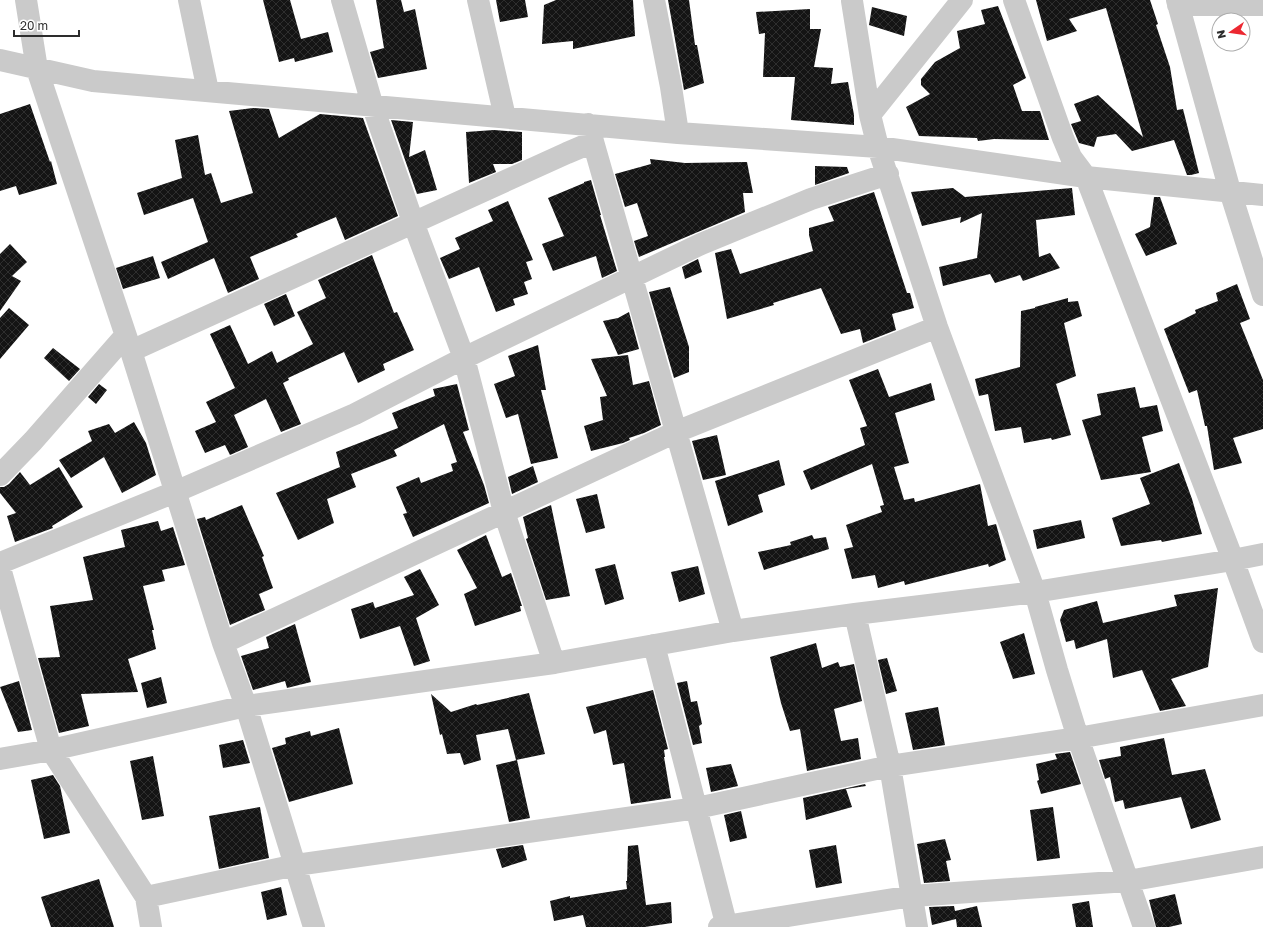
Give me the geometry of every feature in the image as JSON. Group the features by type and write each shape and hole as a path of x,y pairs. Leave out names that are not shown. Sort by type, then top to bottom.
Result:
{"street":[{"path":"26,0 37,69 128,343 222,643 246,706 314,927"},
{"path":"189,0 208,91"},
{"path":"342,0 373,107 413,222 464,358 504,512 554,663"},
{"path":"478,0 505,117"},
{"path":"654,0 678,132"},
{"path":"870,115 962,0"},
{"path":"1014,0 1063,138 1071,157 1086,177 1263,642"},
{"path":"852,1 870,115 878,147 937,327 1035,592 1078,738 1144,927"},
{"path":"1263,5 1177,2 1230,191 1263,296"},
{"path":"0,60 93,81 373,107 505,117 591,133 678,132 878,147 1086,177 1263,195"},
{"path":"0,475 128,343 413,222 560,156 591,133"},
{"path":"591,133 631,278 733,631"},
{"path":"0,563 175,492 355,414 464,358 701,244 811,199 888,174"},
{"path":"222,643 676,432 937,327"},
{"path":"0,759 51,750 246,706 554,663 733,631 855,614 1035,592 1263,554"},
{"path":"0,568 51,750 146,897 151,927"},
{"path":"855,614 890,766 917,927"},
{"path":"654,645 697,808 724,926 912,896 1128,882 1263,857"},
{"path":"146,897 296,865 697,808 890,766 1078,738 1263,704"}],"building":[{"path":"263,0 290,0 301,39 328,32 333,52 295,62 294,58 279,62"},
{"path":"376,0 401,0 404,12 415,9 427,69 378,78 370,52 384,48"},
{"path":"496,0 525,0 528,17 500,22"},
{"path":"556,0 633,0 635,36 573,49 573,41 542,44 544,5"},
{"path":"668,0 689,0 695,45 697,45 704,83 684,90"},
{"path":"1036,0 1150,0 1158,24 1156,25 1170,67 1177,110 1183,109 1199,173 1187,175 1174,140 1132,151 1116,134 1097,137 1094,147 1079,143 1071,124 1081,121 1074,104 1098,95 1143,137 1106,8 1069,19 1077,31 1047,41"},
{"path":"998,6 1026,78 1013,85 1022,111 1040,111 1049,140 994,139 978,141 977,138 919,136 906,107 930,94 921,85 921,79 935,62 960,48 957,31 985,24 981,10"},
{"path":"872,7 907,16 904,36 869,25"},
{"path":"810,9 810,29 821,29 814,67 833,68 831,84 848,82 854,115 854,125 791,120 795,77 763,77 765,33 759,34 756,12"},
{"path":"30,104 50,162 51,161 57,184 19,195 16,186 0,191 0,114"},
{"path":"253,108 269,109 279,138 320,114 363,118 398,216 345,240 336,217 296,234 298,237 250,257 259,279 228,293 214,258 168,279 161,262 208,242 193,198 144,215 137,193 182,178 175,140 198,135 205,175 211,173 221,203 253,193 229,111"},
{"path":"391,120 413,122 409,157 425,150 437,190 417,194"},
{"path":"494,130 522,132 522,160 512,164 493,164 496,172 469,183 466,132"},
{"path":"650,159 685,163 747,162 753,193 743,193 745,212 639,257 634,241 648,236 637,203 625,207 615,174 651,164"},
{"path":"815,166 847,167 849,173 815,185"},
{"path":"591,180 617,271 602,278 596,256 553,271 542,244 564,236 548,198"},
{"path":"953,188 965,197 1072,188 1075,215 1036,220 1039,257 1050,253 1060,268 1023,281 1020,275 995,283 990,274 943,286 939,267 977,258 982,213 960,223 961,217 922,226 911,192"},
{"path":"874,192 907,293 910,293 914,308 892,314 896,330 863,343 860,329 841,334 821,288 773,303 774,305 727,319 715,253 731,249 740,274 813,251 809,228 834,221 828,207"},
{"path":"1154,197 1160,197 1177,244 1146,256 1135,234 1150,227"},
{"path":"508,201 533,260 526,262 532,279 524,282 528,294 513,299 515,305 496,312 479,267 449,279 440,258 460,249 455,238 493,221 488,210"},
{"path":"10,244 27,262 12,276 21,281 0,311 0,254"},
{"path":"372,255 394,313 397,312 414,350 383,364 385,370 358,383 344,352 288,378 289,380 283,383 301,424 281,432 266,399 234,415 248,447 230,455 225,445 205,453 195,431 216,422 206,402 235,388 210,334 230,325 248,364 272,351 277,363 313,344 297,312 326,298 318,280"},
{"path":"153,256 160,278 123,289 116,268"},
{"path":"698,259 702,272 685,279 682,267"},
{"path":"1237,284 1250,319 1240,323 1263,380 1263,429 1233,438 1242,463 1214,470 1207,426 1205,426 1197,390 1189,393 1164,329 1196,313 1195,310 1218,301 1216,293"},
{"path":"670,287 689,347 689,372 674,378 649,292"},
{"path":"286,294 295,316 274,326 264,304"},
{"path":"1068,298 1068,302 1078,301 1082,316 1064,323 1076,376 1056,384 1071,435 1052,440 1051,438 1024,443 1021,427 995,431 988,394 979,396 975,379 1020,367 1021,311"},
{"path":"9,308 29,325 0,359 0,318"},
{"path":"629,312 639,349 618,355 603,321 618,318"},
{"path":"538,345 546,390 541,390 558,458 531,464 518,414 506,418 494,384 515,376 508,356"},
{"path":"53,348 80,369 69,381 44,358"},
{"path":"628,355 633,385 649,381 661,425 629,438 630,440 623,443 591,451 584,426 603,420 600,397 607,396 591,359"},
{"path":"878,369 889,397 931,383 935,400 895,413 909,463 894,467 904,500 914,498 915,502 980,484 988,526 996,524 1006,560 989,567 988,564 905,585 904,581 878,588 875,575 852,579 844,549 853,547 846,525 882,512 880,506 884,505 872,464 811,490 803,471 865,445 860,428 867,426 849,380"},
{"path":"99,384 107,390 96,404 88,397"},
{"path":"457,384 469,430 463,432 484,485 489,503 413,537 403,514 407,513 396,487 419,477 421,483 453,471 451,464 457,462 444,424 394,450 397,456 351,474 356,487 327,499 334,523 298,540 276,493 340,467 336,452 398,428 392,413 435,396 433,389"},
{"path":"1135,387 1140,408 1157,405 1163,431 1142,437 1151,472 1101,480 1082,420 1101,415 1097,394"},
{"path":"134,422 146,443 156,475 122,493 104,457 71,478 59,460 92,441 88,431 109,424 115,433"},
{"path":"717,435 726,475 703,480 692,441"},
{"path":"779,460 785,485 758,495 763,512 728,526 715,481"},
{"path":"1179,463 1192,499 1202,534 1162,542 1161,540 1121,546 1112,518 1150,504 1140,478"},
{"path":"533,466 538,482 512,494 508,477"},
{"path":"59,467 83,507 52,526 53,528 15,542 7,516 16,513 0,493 0,487 4,487 9,484 20,472 30,485"},
{"path":"597,494 605,528 586,533 576,499"},
{"path":"242,505 264,556 262,557 273,588 259,594 265,610 230,625 197,519 205,517 206,520"},
{"path":"551,505 570,596 546,600 526,539 528,538 523,517"},
{"path":"1081,520 1085,538 1037,549 1033,530"},
{"path":"158,521 161,531 173,527 185,565 162,570 165,581 143,586 154,630 152,630 156,649 128,659 138,692 81,694 89,726 59,733 38,658 60,657 50,606 93,600 83,557 125,547 121,530"},
{"path":"486,535 502,577 511,573 522,606 520,606 521,611 475,626 464,594 477,588 457,550"},
{"path":"812,535 814,539 826,537 829,549 764,570 758,552 791,545 790,542"},
{"path":"615,564 624,599 605,605 595,569"},
{"path":"698,566 705,594 679,602 671,572"},
{"path":"420,569 439,605 416,618 430,661 414,666 400,626 360,639 351,609 373,602 375,608 414,595 404,577"},
{"path":"1218,588 1208,667 1171,679 1186,706 1160,711 1142,670 1113,678 1107,639 1076,649 1074,640 1066,642 1060,620 1064,610 1097,601 1103,623 1177,606 1174,595"},
{"path":"295,624 311,682 287,688 285,681 253,690 241,656 269,648 266,637"},
{"path":"1024,633 1035,674 1013,679 1000,642"},
{"path":"816,643 822,668 838,662 840,667 854,664 862,701 834,709 841,741 858,738 861,759 807,771 800,729 790,731 781,703 770,657"},
{"path":"887,658 897,691 886,694 878,660"},
{"path":"161,677 167,703 147,708 141,683"},
{"path":"19,681 32,730 18,732 0,687"},
{"path":"687,681 691,702 697,701 702,724 699,726 702,743 693,745 677,683"},
{"path":"653,690 668,749 664,750 664,757 671,798 631,804 624,763 613,765 606,730 594,734 586,707"},
{"path":"529,693 545,754 516,760 508,729 476,735 481,760 464,765 460,753 447,754 442,734 440,735 431,694 451,712 476,704"},
{"path":"938,707 945,745 913,750 905,713"},
{"path":"339,728 353,784 289,802 272,748 286,744 285,738 310,731 311,736"},
{"path":"1164,738 1172,775 1205,769 1221,820 1191,829 1181,797 1125,809 1123,800 1115,802 1110,777 1105,779 1099,760 1121,756 1120,747"},
{"path":"243,740 250,763 223,768 219,745"},
{"path":"1070,752 1081,784 1041,794 1037,781 1039,780 1036,764 1057,759 1055,754"},
{"path":"153,756 164,816 142,820 130,761"},
{"path":"517,760 530,818 509,822 496,765"},
{"path":"731,764 738,786 711,792 706,768"},
{"path":"53,775 60,786 70,833 44,839 31,780"},
{"path":"865,784 866,786 846,789 852,807 806,820 803,798"},
{"path":"260,807 269,858 219,869 209,816"},
{"path":"1053,807 1060,858 1037,861 1030,810"},
{"path":"741,811 747,838 730,842 724,815"},
{"path":"945,839 951,860 946,861 950,881 924,883 917,844"},
{"path":"523,845 527,860 502,868 496,849"},
{"path":"638,845 646,905 671,902 672,923 645,927 586,927 583,915 554,921 550,901 570,896 570,898 627,889 628,846"},
{"path":"836,845 842,883 816,888 809,850"},
{"path":"99,879 114,927 51,927 41,897"},
{"path":"281,887 287,915 267,920 261,892"},
{"path":"1175,894 1182,924 1169,927 1156,927 1149,900"},
{"path":"1089,901 1093,927 1076,927 1072,904"},
{"path":"954,906 955,911 977,906 982,927 957,927 956,919 932,925 929,907"}]}
